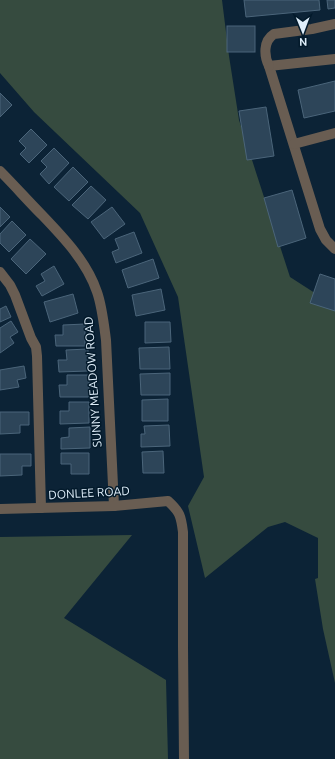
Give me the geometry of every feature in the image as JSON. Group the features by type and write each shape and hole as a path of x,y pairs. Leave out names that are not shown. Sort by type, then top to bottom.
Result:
{"street":[{"path":"335,24 312,29 274,34 269,36 265,52 266,60 320,229 326,240 335,249"},
{"path":"269,66 335,59"},
{"path":"294,144 335,133"},
{"name":"SUNNY MEADOW ROAD","path":"0,171 54,226 85,266 97,292 104,321 106,340 114,506"},
{"path":"0,272 10,285 37,351 41,508"},
{"name":"DONLEE ROAD","path":"0,509 114,506 168,501 177,509 182,521 184,532 184,759"}],"green space":[{"path":"0,0 222,0 239,120 290,277 335,306 335,683 323,629 315,579 318,578 318,538 285,522 268,527 205,578 188,506 204,477 178,297 140,213 34,112 0,73"},
{"path":"132,535 64,618 166,680 168,759 0,759 0,537"}],"building":[{"path":"244,0 319,0 320,10 246,17"},
{"path":"327,0 335,0 335,8 328,9"},
{"path":"227,26 255,26 255,52 227,52"},
{"path":"335,81 335,111 304,118 298,90"},
{"path":"0,93 12,105 0,117"},
{"path":"266,107 274,156 247,160 239,111"},
{"path":"31,129 47,145 29,163 20,154 26,148 19,141"},
{"path":"54,148 69,163 49,184 40,174 47,167 41,161"},
{"path":"73,167 88,182 69,201 54,187"},
{"path":"91,186 106,200 88,219 72,205"},
{"path":"292,190 306,238 278,247 264,198"},
{"path":"0,207 10,217 0,227"},
{"path":"112,207 125,224 104,239 91,222"},
{"path":"12,221 26,235 9,252 0,243 0,234"},
{"path":"134,232 142,253 116,263 112,252 119,249 115,239"},
{"path":"30,239 46,254 26,274 11,259"},
{"path":"153,259 159,278 128,288 122,270"},
{"path":"54,266 64,284 42,296 36,286 45,281 41,274"},
{"path":"320,274 335,279 335,311 310,303"},
{"path":"161,289 165,310 136,316 132,295"},
{"path":"73,294 78,313 50,322 44,302"},
{"path":"6,306 11,317 0,322 0,309"},
{"path":"11,321 18,332 10,337 14,343 0,353 0,328"},
{"path":"145,322 170,322 171,342 145,343"},
{"path":"85,324 85,346 56,346 55,335 63,335 63,325"},
{"path":"169,347 170,369 140,369 139,348"},
{"path":"88,349 88,371 59,372 58,360 67,360 66,350"},
{"path":"24,366 26,378 17,380 19,387 0,390 0,370"},
{"path":"170,373 170,395 141,395 140,374"},
{"path":"67,375 89,375 89,397 60,397 59,385 67,385"},
{"path":"168,399 168,421 142,421 142,400"},
{"path":"69,402 89,402 89,423 60,424 60,411 69,411"},
{"path":"0,412 29,412 29,425 20,425 20,433 0,434"},
{"path":"169,425 170,446 141,447 141,434 145,434 144,426"},
{"path":"90,427 90,448 61,449 61,438 69,437 69,428"},
{"path":"163,451 164,473 143,473 142,452"},
{"path":"61,453 89,453 89,474 71,474 71,464 61,464"},
{"path":"0,454 31,454 31,466 22,466 22,475 0,476"}]}
